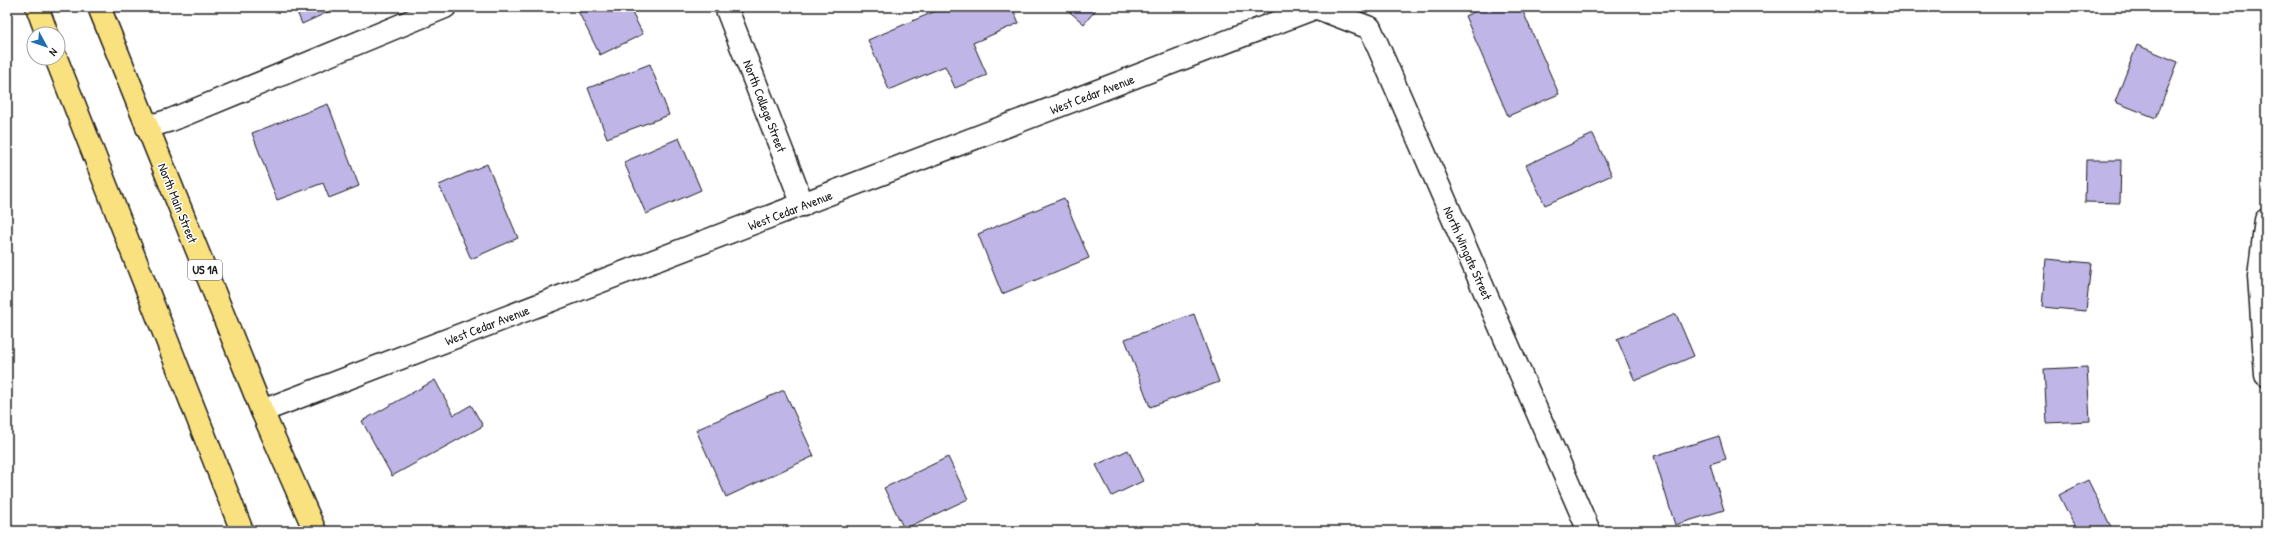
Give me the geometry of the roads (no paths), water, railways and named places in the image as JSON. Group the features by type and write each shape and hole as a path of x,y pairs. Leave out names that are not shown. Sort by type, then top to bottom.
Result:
{"main road":[{"path":"36,7 44,26"},
{"name":"North Main Street","path":"99,7 262,411 315,531"},
{"path":"59,66 242,531"}],"street":[{"path":"148,128 172,120 445,7"},
{"name":"North College Street","path":"726,7 803,205"},
{"name":"West Cedar Avenue","path":"262,411 803,205 1316,7"},
{"name":"North Wingate Street","path":"1316,7 1370,28 1589,531"},
{"path":"2266,220 2259,276 2266,375"}]}
